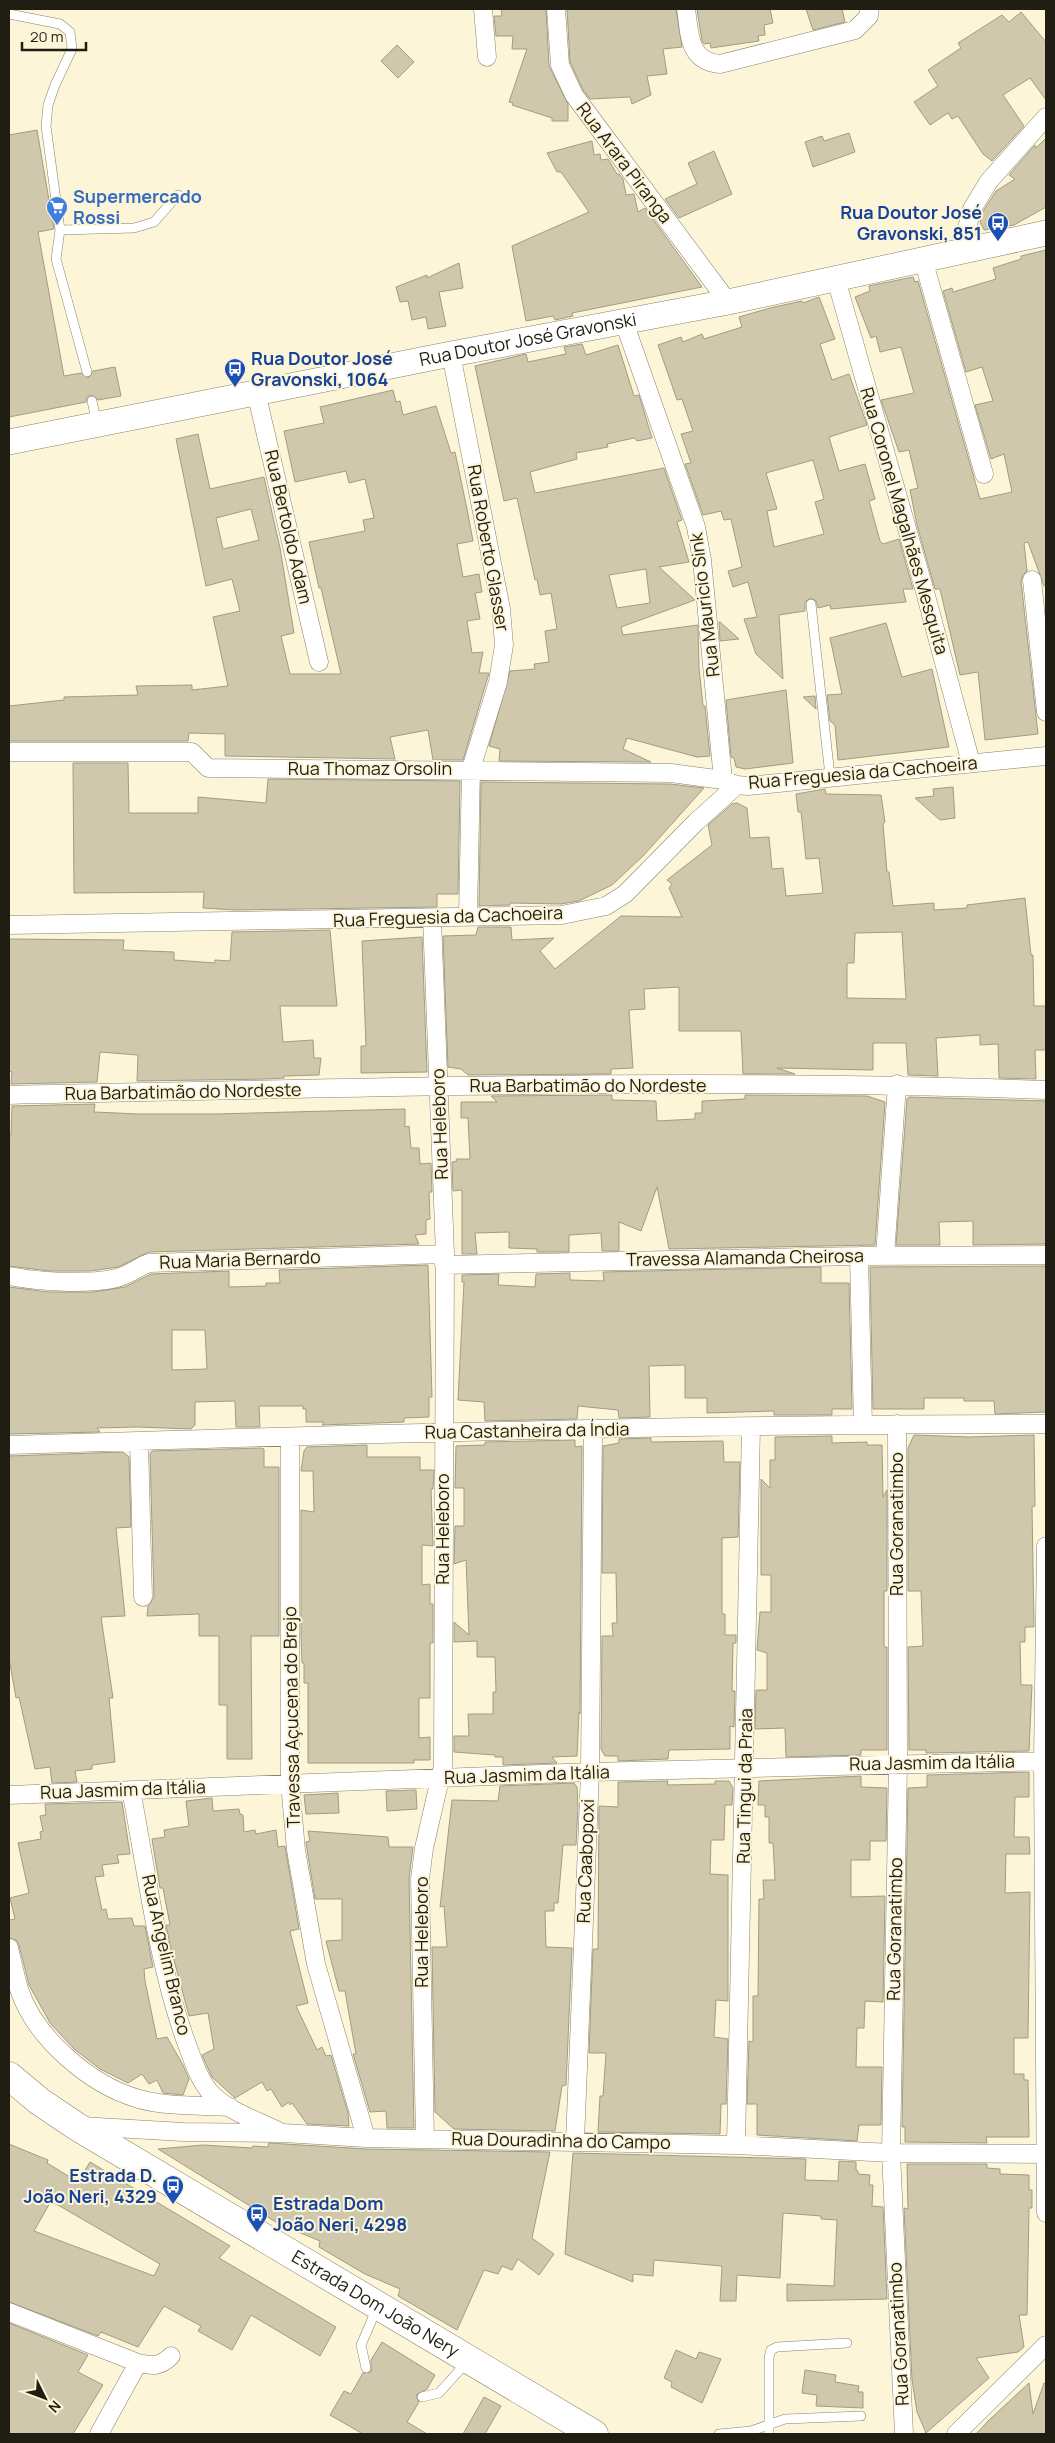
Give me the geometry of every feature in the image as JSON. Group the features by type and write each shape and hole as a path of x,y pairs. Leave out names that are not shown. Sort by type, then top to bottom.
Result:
{"main road":[{"name":"Estrada Dom João Nery","path":"9,2076 39,2101 76,2126 378,2305 588,2433"}],"street":[{"path":"483,9 487,57"},
{"name":"Rua Arara Piranga","path":"556,9 560,65 574,95 728,302"},
{"path":"686,9 691,43 703,60 720,64 855,30 866,17"},
{"path":"961,251 972,209 989,181 1046,116"},
{"name":"Rua Doutor José Gravonski","path":"9,442 94,413 256,392 728,302 1046,233"},
{"path":"923,259 984,474"},
{"name":"Rua Coronel Magalhães Mesquita","path":"836,279 923,582 971,763"},
{"name":"Rua Mauricio Sink","path":"624,322 696,527 702,560 730,782"},
{"name":"Rua Roberto Glasser","path":"451,354 502,609 504,645 498,682 471,769 468,916"},
{"name":"Rua Bertoldo Adam","path":"256,392 319,662"},
{"path":"1032,580 1046,712"},
{"name":"Rua Thomaz Orsolin","path":"9,752 192,752 208,768 671,772 730,782"},
{"name":"Rua Freguesia da Cachoeira","path":"9,925 562,915 606,906 625,894 696,822 730,782 748,786 830,776 1046,756"},
{"name":"Rua Heleboro","path":"425,2139 420,1879 443,1766 444,1259 432,918"},
{"path":"885,1256 897,1084"},
{"name":"Rua Barbatimão do Nordeste","path":"9,1095 438,1086 897,1084 1046,1090"},
{"name":"Travessa Alamanda Cheirosa","path":"444,1259 1046,1255"},
{"path":"859,1256 863,1425"},
{"name":"Rua Maria Bernardo","path":"9,1276 38,1281 100,1280 126,1275 149,1263 444,1259"},
{"name":"Rua Castanheira da Índia","path":"9,1445 290,1436 897,1424 1046,1424"},
{"name":"Rua Goranatimbo","path":"897,1424 898,1764 891,2153 904,2434"},
{"name":"Rua Tingui da Praia","path":"736,2145 751,1427"},
{"name":"Rua Caabopoxi","path":"575,2141 590,1772 593,1430"},
{"name":"Travessa Açucena do Brejo","path":"290,1436 290,1783 296,1850 316,1964 366,2138"},
{"path":"139,1441 143,1597"},
{"path":"1046,1546 1046,2213"},
{"name":"Rua Jasmim da Itália","path":"9,1794 590,1772 1045,1761"},
{"name":"Rua Angelim Branco","path":"131,1790 163,1960 178,2019 198,2074 210,2092 231,2108 283,2133"},
{"path":"9,1948 19,1990 39,2027 68,2060 104,2083 140,2099 231,2108"},
{"name":"Rua Douradinha do Campo","path":"76,2126 183,2132 283,2133 366,2138 736,2145 891,2153 1045,2154"},
{"path":"9,2312 138,2363 163,2364 171,2356"},
{"path":"956,2434 1046,2345"},
{"path":"100,2434 138,2363"}],"lane":[{"path":"9,14 60,24 70,32 72,48 53,92 46,126 60,230 56,258 87,372"},
{"path":"60,230 134,228 154,222 178,195"},
{"path":"811,604 830,776"},
{"path":"366,2368 361,2345 378,2305"},
{"path":"769,2434 769,2357 771,2350 777,2347 846,2343"},
{"path":"422,2398 439,2392 469,2360"},
{"path":"719,2434 751,2431 785,2419 860,2416"}],"building":[{"path":"501,9 546,9 549,66 568,104 568,121 552,121 552,118 512,105 513,103 509,102 527,49 512,49 513,36 496,36 494,16 502,16"},
{"path":"567,9 676,9 682,47 663,49 667,74 647,76 651,95 632,104 630,97 590,99 583,90 570,62"},
{"path":"697,9 770,9 773,23 764,25 765,35 758,36 759,41 711,48 710,43 704,44 702,41"},
{"path":"806,9 842,9 845,22 813,30"},
{"path":"1021,12 1046,42 1046,100 1030,78 1003,95 1024,126 992,161 983,154 958,116 952,119 948,113 930,125 914,102 938,86 928,70 961,48 958,43 1002,15 1009,22"},
{"path":"397,45 414,62 398,78 381,61"},
{"path":"37,130 54,229 38,232 64,376 81,373 88,378 93,371 115,367 121,396 98,400 91,395 87,397 86,402 9,417 9,135"},
{"path":"849,133 855,152 813,167 805,142 822,136 824,141"},
{"path":"1046,138 1046,207 1014,225 984,230 980,222 982,213 996,191 1015,179 1009,175 1035,145 1036,148"},
{"path":"592,141 594,155 600,154 601,160 608,159 617,174 623,179 626,195 634,194 638,212 645,208 702,287 572,313 573,316 555,320 553,316 526,321 512,246 589,212 561,172 557,172 547,153"},
{"path":"714,151 732,194 679,218 665,199 697,184 688,163"},
{"path":"1046,250 1046,586 1044,586 1028,542 1024,543 1027,571 1021,581 1038,734 985,740 978,672 960,675 940,589 935,589 917,525 910,490 918,488 909,450 899,452 881,400 914,393 901,347 880,352 876,336 871,338 855,297 870,291 869,286 913,277 915,282 918,281 980,499 1012,492 1004,454 991,459 975,405 993,401 982,367 966,372 943,291 952,288 953,292 996,279 993,268 1021,259 1021,256"},
{"path":"459,263 463,288 439,292 446,326 428,329 426,317 412,320 408,301 400,302 396,287 427,275 427,278"},
{"path":"819,297 835,339 820,344 832,380 849,374 867,425 829,437 839,471 865,464 875,499 869,501 880,541 883,544 899,539 913,589 903,589 906,602 831,609 830,605 818,608 816,601 811,598 805,602 805,611 779,615 783,679 756,654 744,619 757,617 748,582 733,587 728,571 742,567 731,519 724,520 721,511 703,515 685,464 691,463 681,434 693,431 682,399 677,400 658,345 681,337 683,342 702,334 704,339 742,327 739,317 802,301 803,303","holes":["813,460 824,499 815,502 824,534 774,547 767,511 777,509 766,473"]},
{"path":"582,344 586,355 618,345 634,396 639,395 652,438 637,441 634,438 607,444 608,447 576,453 577,459 530,472 535,493 664,468 682,520 677,522 689,562 659,567 695,600 621,627 623,635 698,625 699,668 710,756 697,757 627,738 623,749 651,762 499,761 500,749 489,746 510,671 535,669 534,664 549,662 545,631 557,629 551,593 540,595 537,579 535,580 517,498 504,501 475,366 526,354 528,362 566,354 564,347","holes":["646,569 650,603 617,608 609,575"]},
{"path":"393,390 396,402 400,401 403,415 436,406 451,453 455,452 473,541 457,544 463,577 479,574 482,592 475,593 480,619 467,621 472,653 483,652 479,673 489,673 463,760 433,760 428,730 390,737 395,759 225,756 225,734 189,733 188,741 9,741 9,706 64,700 64,697 138,695 136,686 192,685 192,690 228,686 213,617 240,611 232,579 206,586 176,439 198,434 210,489 264,477 280,548 294,633 281,636 290,674 341,674 309,542 365,531 363,520 374,518 365,479 349,483 346,471 295,482 284,431 324,423 320,407","holes":["251,509 259,540 223,549 216,518"]},
{"path":"720,622 739,639 720,641"},
{"path":"886,623 902,677 932,669 949,747 838,760 835,725 830,721 827,695 842,694 830,638"},
{"path":"786,690 793,763 745,769 736,767 734,758 731,757 726,700"},
{"path":"815,696 816,709 803,697"},
{"path":"73,763 128,763 129,813 198,813 198,797 266,803 268,779 460,781 458,894 437,894 437,907 234,910 203,908 204,892 74,893"},
{"path":"481,782 670,784 704,788 644,855 612,885 579,901 561,904 510,903 510,905 479,906"},
{"path":"953,787 955,818 940,820 915,798 934,796 933,789"},
{"path":"825,789 826,794 881,795 885,822 883,824 887,872 889,872 893,906 934,903 934,910 967,908 967,905 1025,898 1031,955 1033,955 1034,1006 1046,1006 1046,1050 1035,1050 1036,1079 999,1078 998,1044 980,1045 980,1035 936,1038 938,1076 908,1075 906,1043 873,1043 873,1070 777,1068 795,1074 743,1074 741,1031 679,1031 679,987 644,989 645,1009 629,1010 633,1068 611,1069 611,1074 468,1075 461,1069 448,1067 443,936 476,935 478,927 511,927 512,940 554,938 540,951 555,969 621,916 682,917 669,888 672,884 667,880 712,845 708,825 732,804 737,803 747,808 750,838 769,837 772,869 783,868 786,896 823,893 819,858 806,859 801,812 798,812 796,794","holes":["902,932 906,999 847,998 847,963 854,963 855,933"]},
{"path":"330,930 337,1006 280,1006 283,1042 313,1040 314,1058 321,1058 319,1075 284,1076 284,1078 267,1079 137,1081 138,1055 100,1052 97,1082 11,1084 12,1072 9,1071 9,939 124,940 123,950 174,952 174,960 215,963 215,960 230,961 232,932"},
{"path":"422,937 427,1072 361,1073 361,1046 366,1046 362,941"},
{"path":"612,1095 612,1100 656,1101 657,1121 695,1119 695,1113 702,1113 702,1101 745,1099 745,1095 867,1096 885,1102 875,1245 669,1249 657,1187 641,1231 619,1222 619,1251 602,1251 601,1233 569,1235 569,1252 537,1252 537,1249 509,1248 509,1232 475,1233 477,1254 462,1254 462,1190 453,1191 452,1162 457,1161 456,1159 470,1159 468,1118 461,1118 461,1102 497,1102 491,1096"},
{"path":"909,1097 1046,1101 1046,1244 973,1245 973,1221 939,1222 940,1245 896,1245 907,1099"},
{"path":"95,1104 94,1112 139,1114 405,1109 405,1127 409,1126 411,1148 419,1148 420,1164 431,1163 432,1192 429,1192 430,1219 426,1220 426,1234 415,1235 419,1244 149,1252 118,1267 91,1271 49,1271 9,1266 9,1136 11,1136 12,1106"},
{"path":"428,1265 432,1397 429,1397 429,1417 404,1418 404,1422 322,1425 324,1422 306,1422 306,1409 303,1409 303,1406 259,1406 260,1427 236,1427 235,1401 195,1402 195,1425 191,1429 97,1428 100,1432 9,1434 9,1287 48,1292 93,1292 125,1287 151,1274 229,1271 229,1287 266,1286 266,1283 280,1283 279,1270","holes":["172,1330 205,1330 207,1369 172,1370"]},
{"path":"1046,1266 1046,1412 995,1414 994,1401 964,1401 964,1398 924,1398 924,1409 873,1409 870,1267"},
{"path":"821,1267 821,1283 849,1283 852,1409 832,1409 832,1415 774,1415 774,1411 707,1413 707,1398 685,1398 685,1365 649,1366 650,1417 619,1418 618,1410 578,1406 577,1419 485,1421 484,1402 458,1400 464,1282 462,1282 462,1275 499,1274 498,1285 535,1287 536,1274 570,1273 570,1280 604,1281 603,1272"},
{"path":"914,1435 969,1437 1034,1435 1035,1506 1032,1507 1034,1627 1025,1627 1025,1642 1020,1642 1021,1685 1032,1685 1029,1751 926,1753 926,1750 909,1750 908,1647 923,1646 921,1591 908,1591 908,1448"},
{"path":"832,1436 832,1443 867,1442 867,1445 882,1445 883,1497 887,1490 887,1591 884,1591 884,1647 887,1647 887,1750 861,1750 861,1755 786,1757 785,1728 755,1729 756,1690 767,1690 767,1653 757,1650 760,1612 771,1612 771,1575 761,1575 761,1479 770,1488 770,1460 775,1460 775,1437"},
{"path":"651,1438 651,1442 723,1441 724,1462 740,1462 738,1537 722,1538 722,1614 725,1614 725,1635 736,1635 736,1643 733,1643 732,1691 735,1691 734,1727 730,1726 730,1749 669,1750 668,1759 618,1761 618,1756 605,1756 601,1749 602,1636 613,1636 612,1623 617,1623 616,1573 602,1573 603,1446 619,1443 619,1439"},
{"path":"575,1440 575,1447 582,1446 580,1714 579,1712 577,1756 552,1757 557,1763 503,1765 503,1757 454,1752 454,1736 469,1736 468,1714 493,1714 493,1692 496,1692 495,1657 477,1657 477,1641 454,1642 454,1622 469,1635 466,1560 454,1564 455,1526 464,1526 464,1488 455,1488 456,1446 485,1445 485,1442"},
{"path":"367,1445 367,1457 420,1457 420,1470 434,1470 433,1489 431,1489 433,1546 422,1545 422,1585 430,1584 430,1604 433,1604 433,1643 430,1643 430,1698 419,1698 419,1738 430,1737 430,1760 414,1760 414,1763 308,1763 308,1683 304,1683 301,1636 301,1510 314,1512 313,1471 301,1471 304,1451 307,1447"},
{"path":"264,1449 264,1467 279,1467 279,1636 251,1636 252,1759 227,1759 227,1705 219,1705 219,1636 199,1636 199,1614 147,1616 148,1606 154,1597 150,1454 152,1451"},
{"path":"123,1452 129,1457 131,1527 116,1528 125,1616 101,1617 113,1698 109,1698 115,1762 92,1765 92,1769 75,1771 77,1782 52,1783 50,1767 35,1769 19,1697 16,1698 9,1658 9,1456"},
{"path":"1029,1772 1029,1797 1015,1797 1014,1837 1029,1837 1030,1854 1006,1854 1005,1893 1030,1892 1028,2038 1014,2038 1014,2074 1024,2074 1024,2080 1028,2080 1029,2137 986,2137 987,2143 905,2142 905,2127 902,2127 908,1788 927,1787 927,1775"},
{"path":"861,1776 861,1787 887,1788 886,1841 870,1841 870,1860 851,1860 851,1897 885,1896 883,2002 865,2001 864,2028 857,2028 856,2067 882,2067 881,2125 859,2125 857,2141 757,2135 757,2104 747,2104 749,2041 753,2042 753,1996 758,1996 759,1899 764,1899 763,1880 775,1880 773,1843 769,1843 769,1817 765,1817 765,1805 758,1805 759,1781"},
{"path":"668,1781 667,1785 715,1784 715,1781 729,1781 733,1788 732,1805 725,1805 724,1840 711,1840 710,1874 728,1875 728,2001 716,2000 714,2037 728,2039 726,2104 721,2104 720,2134 598,2132 600,2096 603,2096 606,2053 589,2053 593,1949 598,1949 599,1806 618,1807 618,1782"},
{"path":"574,1783 577,1787 578,1806 576,1845 563,1845 558,1903 554,1903 554,1911 545,1911 546,1947 572,1948 566,2085 562,2086 555,2131 454,2129 435,2112 432,1947 447,1947 444,1906 440,1907 452,1800 498,1801 500,1786"},
{"path":"416,1790 417,1809 387,1811 386,1791"},
{"path":"338,1793 339,1813 306,1814 304,1795"},
{"path":"212,1798 213,1811 239,1809 240,1814 243,1815 244,1832 255,1830 256,1834 276,1830 278,1847 285,1846 299,1929 290,1931 308,2003 296,2006 317,2050 322,2047 326,2056 331,2055 348,2113 349,2126 307,2124 292,2103 290,2105 289,2102 282,2107 271,2089 267,2091 262,2082 235,2098 212,2077 202,2055 214,2049 208,2013 189,2016 170,1945 166,1925 170,1925 163,1888 160,1888 152,1839 165,1837 164,1830 189,1826 186,1801"},
{"path":"122,1802 130,1854 117,1855 119,1863 102,1865 104,1876 95,1877 102,1910 106,1909 108,1919 132,1918 134,1926 145,1926 153,1967 144,1969 145,1981 157,2039 167,2037 183,2065 189,2079 183,2095 163,2093 157,2080 149,2084 142,2074 128,2083 100,2069 74,2049 50,2023 29,1985 19,1945 16,1940 9,1938 9,1920 15,1919 10,1898 29,1893 18,1843 41,1839 40,1832 43,1831 40,1816 46,1815 45,1804"},
{"path":"308,1831 388,1837 389,1847 413,1847 409,1879 414,2128 387,2128 386,2111 370,2112 353,2054 356,2054 345,1991 339,1991 326,1941 342,1940 342,1899 315,1899 306,1842 310,1841"},
{"path":"269,2143 366,2149 550,2152 532,2238 554,2254 539,2275 518,2259 512,2270 502,2266 498,2274 484,2270 457,2330 398,2296 400,2289 365,2274 319,2247 320,2241 279,2224 158,2149 203,2145 252,2148 253,2146 268,2147"},
{"path":"9,2144 48,2160 47,2163 78,2182 90,2162 230,2246 219,2258 336,2327 320,2356 251,2315 232,2350 198,2331 201,2326 164,2306 138,2347 101,2332 98,2336 9,2302","holes":["51,2201 160,2264 154,2276 34,2231"]},
{"path":"573,2153 806,2159 805,2180 838,2181 839,2161 856,2162 858,2174 870,2175 869,2185 873,2185 872,2206 883,2207 887,2299 787,2301 787,2284 834,2286 837,2220 821,2219 821,2216 783,2213 780,2278 737,2275 736,2301 720,2301 722,2266 654,2260 653,2276 633,2274 633,2282 565,2254"},
{"path":"907,2164 987,2164 987,2168 1000,2169 1000,2174 1029,2175 1029,2190 1032,2190 1032,2208 1029,2208 1027,2315 1019,2315 1024,2347 1018,2352 976,2358 989,2378 926,2433 917,2412 912,2380 904,2208 908,2209"},
{"path":"9,2323 88,2355 78,2372 103,2385 73,2434 9,2434"},
{"path":"382,2342 435,2375 427,2389 416,2395 419,2402 407,2422 427,2434 363,2434 330,2415 344,2391 351,2394 363,2373 371,2372 371,2360"},
{"path":"676,2350 696,2359 699,2352 721,2359 702,2403 671,2387 672,2382 664,2378"},
{"path":"805,2370 836,2375 835,2382 859,2386 858,2392 863,2392 863,2408 816,2406 817,2395 802,2393"},
{"path":"1029,2383 1033,2414 1044,2383 1046,2384 1046,2434 976,2434 989,2420"},
{"path":"484,2397 501,2406 485,2434 463,2434"}],"place":[{"name":"Supermercado Rossi","path":"57,226"},
{"name":"Rua Doutor José Gravonski, 851","path":"998,242"},
{"name":"Rua Doutor José Gravonski, 1064","path":"235,388"},
{"name":"Estrada D. João Neri, 4329","path":"173,2205"},
{"name":"Estrada Dom João Neri, 4298","path":"257,2233"}]}
